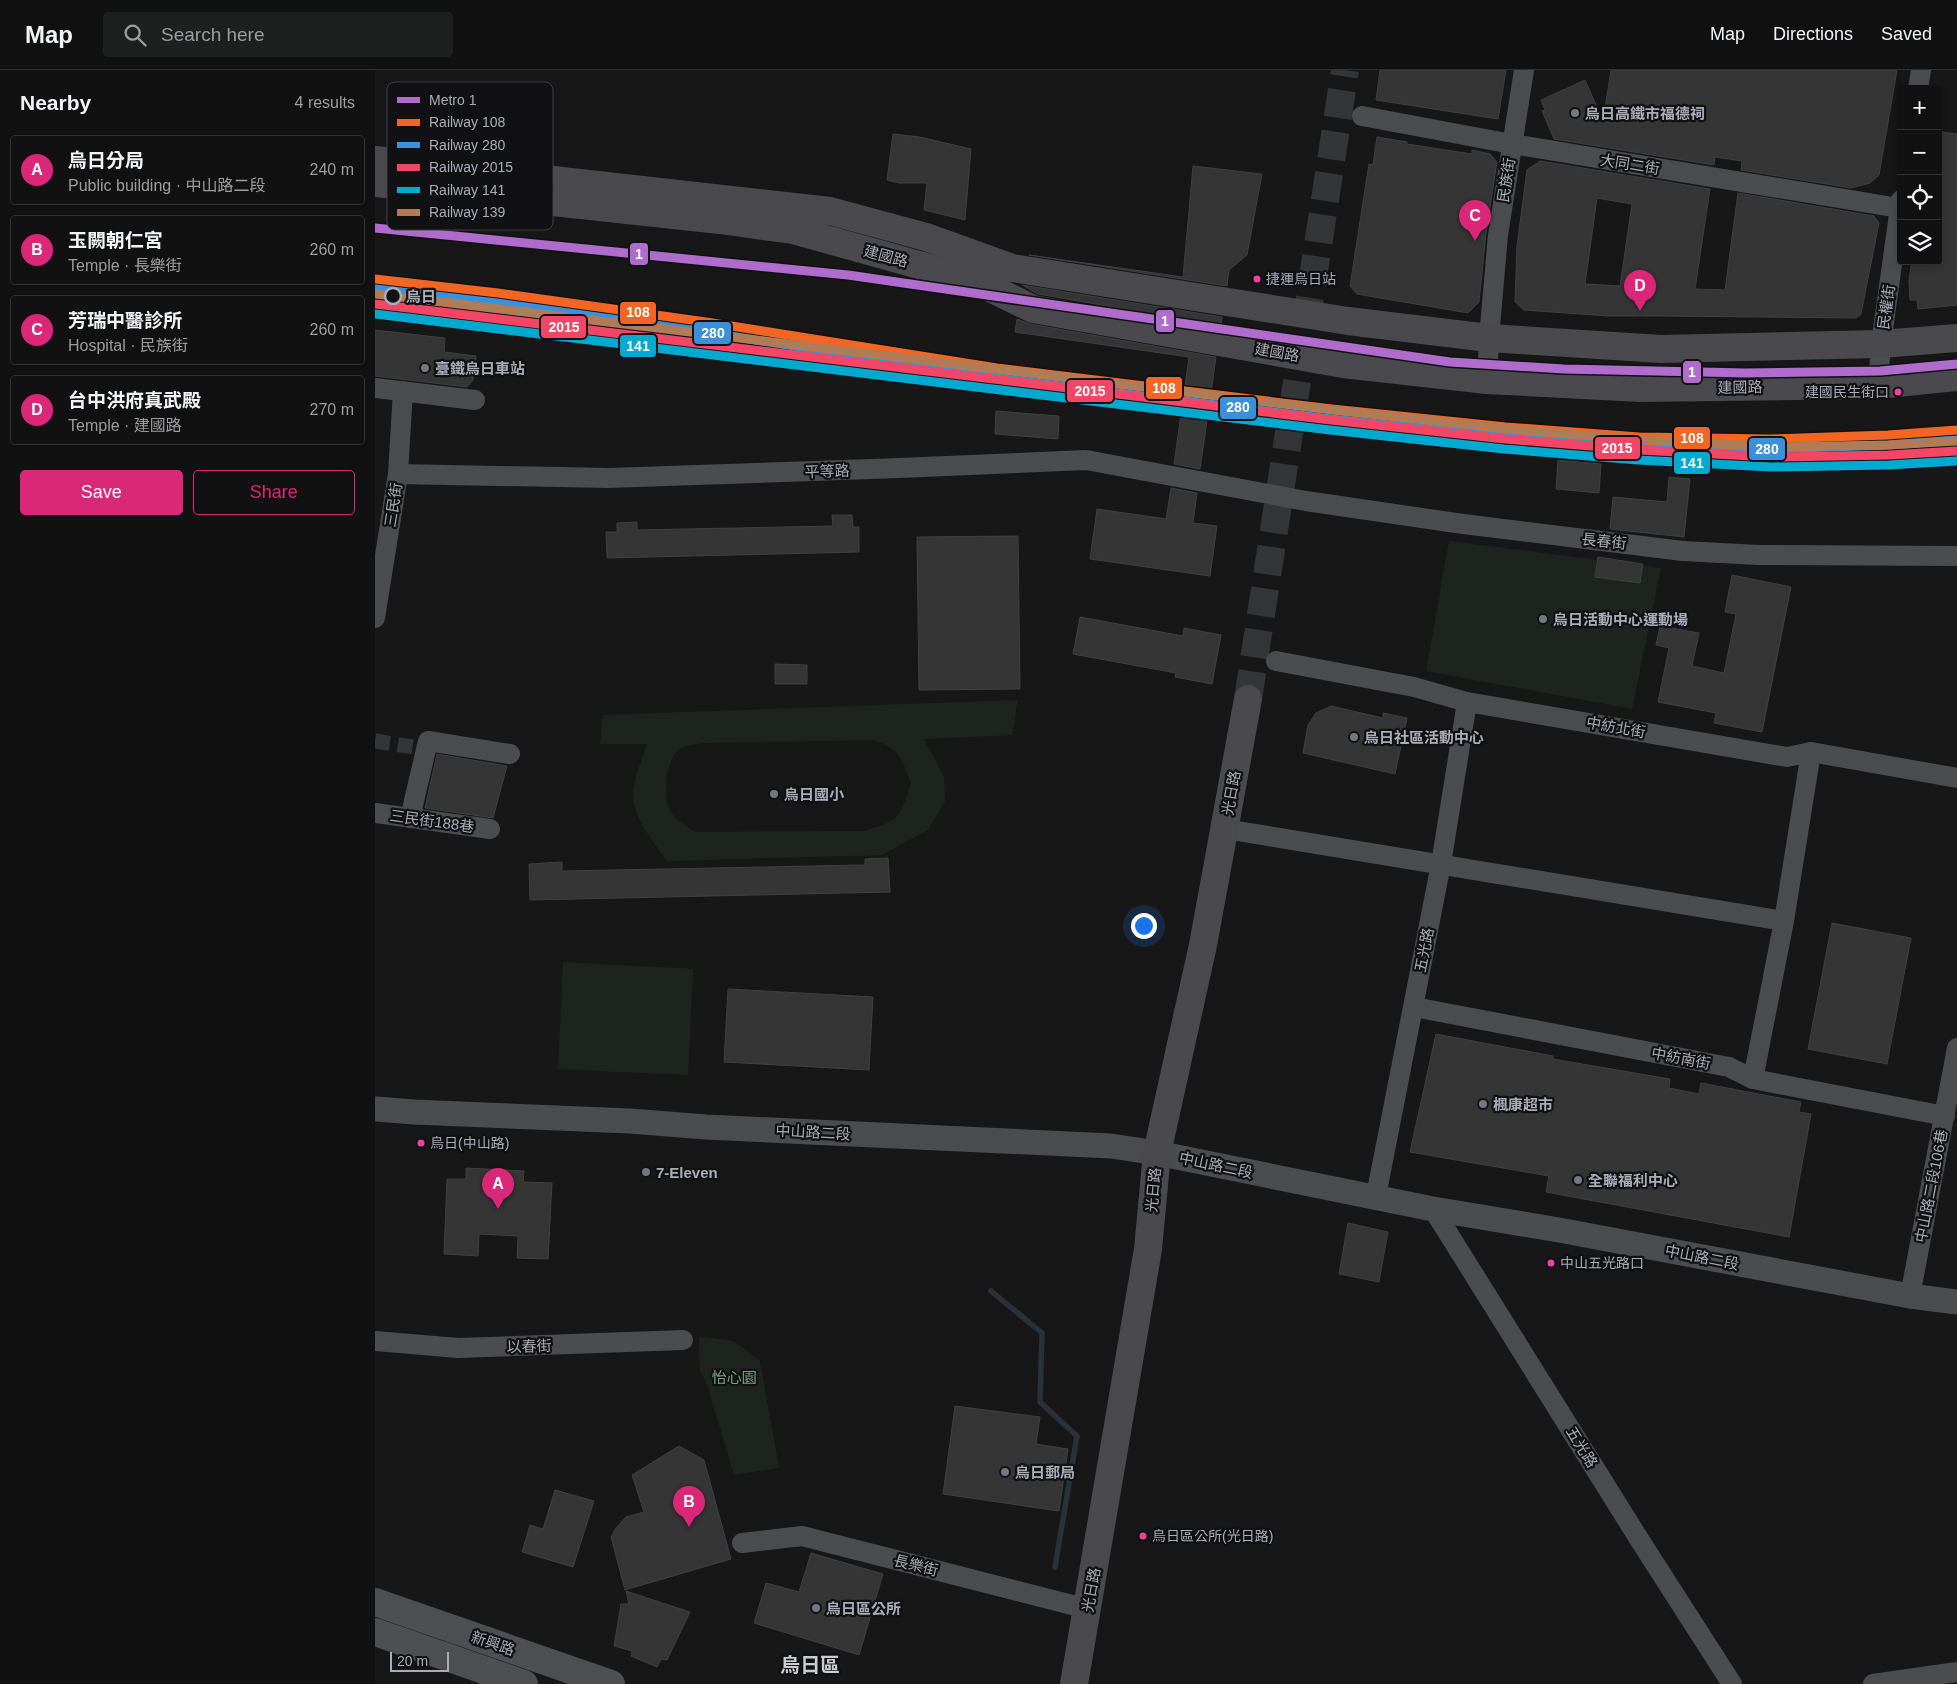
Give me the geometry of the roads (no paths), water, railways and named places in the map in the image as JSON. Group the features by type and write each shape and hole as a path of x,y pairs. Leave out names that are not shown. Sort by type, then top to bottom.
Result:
{"main road":[{"name":"建國路","path":"553,180 830,211 926,237 1012,268 1347,321 1489,338 1661,349 1881,344 1957,338"},
{"name":"建國路","path":"553,202 793,230 975,282 1033,309 1343,364 1487,380 1641,388 1878,386 1957,377"},
{"name":"光日路","path":"1074,1684 1148,1249 1157,1152 1203,946 1248,699"},
{"name":"新興路","path":"375,1602 611,1684"},
{"name":"新興路","path":"375,1632 524,1684"}],"street":[{"name":"民族街","path":"1487,380 1498,235 1524,70"},
{"path":"1919,85 1921,70"},
{"name":"大同二街","path":"1362,116 1512,144 1897,204"},
{"name":"民權街","path":"1878,386 1881,344 1898,220"},
{"path":"375,388 475,400"},
{"name":"三民街","path":"375,618 398,474 403,391"},
{"name":"平等路","path":"398,474 608,478 1086,460 1253,491"},
{"name":"長春街","path":"1253,491 1456,523 1683,551 1759,555 1957,556"},
{"name":"中紡北街","path":"1276,661 1414,687 1467,702 1787,757 1811,752 1957,778"},
{"name":"五光路","path":"1377,1196 1441,864 1467,702"},
{"path":"410,818 428,741 510,754"},
{"path":"1753,1079 1784,921 1811,752"},
{"name":"三民街188巷","path":"375,813 490,829"},
{"path":"1225,829 1784,921"},
{"name":"中紡南街","path":"1414,1007 1729,1067 1753,1079 1945,1116"},
{"name":"中山路二段106巷","path":"1911,1296 1957,1048"},
{"name":"中山路二段","path":"375,1109 630,1121 706,1128 1111,1146 1157,1152 1433,1209 1911,1296 1957,1302"},
{"name":"五光路","path":"1433,1209 1732,1684"},
{"name":"以春街","path":"375,1341 458,1348 683,1340"},
{"name":"長樂街","path":"742,1543 803,1536 1088,1609"},
{"path":"1873,1684 1957,1672"}],"waterway":[{"path":"991,1291 1042,1333 1040,1402 1077,1436 1055,1567"}],"tunnel":[{"path":"1248,699 1345,70"},
{"path":"375,741 426,749"}],"metro line":[{"name":"1","path":"375,228 387,229"},
{"name":"1","path":"395,230 848,275 1450,362 1564,369 1746,373 1880,371 1957,364"}],"rail line":[{"name":"108","path":"375,279 498,293 706,322 997,368 1332,409 1506,427 1639,437 1770,439 1888,435 1957,430"},
{"name":"280","path":"375,289 497,303 705,332 996,378 1331,419 1505,437 1638,447 1770,449 1888,445 1957,440"},
{"name":"139","path":"376,294 1332,410 1506,429 1640,440 1772,447 1889,445 1956,441"},
{"name":"2015","path":"375,304 1331,420 1505,439 1639,450 1772,457 1889,455 1957,451"},
{"name":"141","path":"375,314 1330,430 1504,449 1638,460 1771,467 1889,465 1957,461"}],"place":[{"name":"烏日高鐵市福德祠","path":"1575,113"},
{"name":"芳瑞中醫診所","path":"1475,241"},
{"name":"捷運烏日站","path":"1257,279"},
{"name":"烏日","path":"393,296"},
{"name":"台中洪府真武殿","path":"1640,311"},
{"name":"臺鐵烏日車站","path":"425,368"},
{"name":"建國民生街口","path":"1898,392"},
{"name":"烏日活動中心運動場","path":"1543,619"},
{"name":"烏日社區活動中心","path":"1354,737"},
{"name":"烏日國小","path":"774,794"},
{"name":"楓康超市","path":"1483,1104"},
{"name":"烏日(中山路)","path":"421,1143"},
{"name":"7-Eleven","path":"646,1172"},
{"name":"全聯福利中心","path":"1578,1180"},
{"name":"烏日分局","path":"498,1209"},
{"name":"中山五光路口","path":"1551,1263"},
{"name":"烏日郵局","path":"1005,1472"},
{"name":"玉闕朝仁宮","path":"689,1527"},
{"name":"烏日區公所(光日路)","path":"1143,1536"},
{"name":"烏日區公所","path":"816,1608"}],"district":[{"name":"烏日區","path":"810,1665"}],"park label":[{"name":"怡心園","path":"734,1377"}]}
